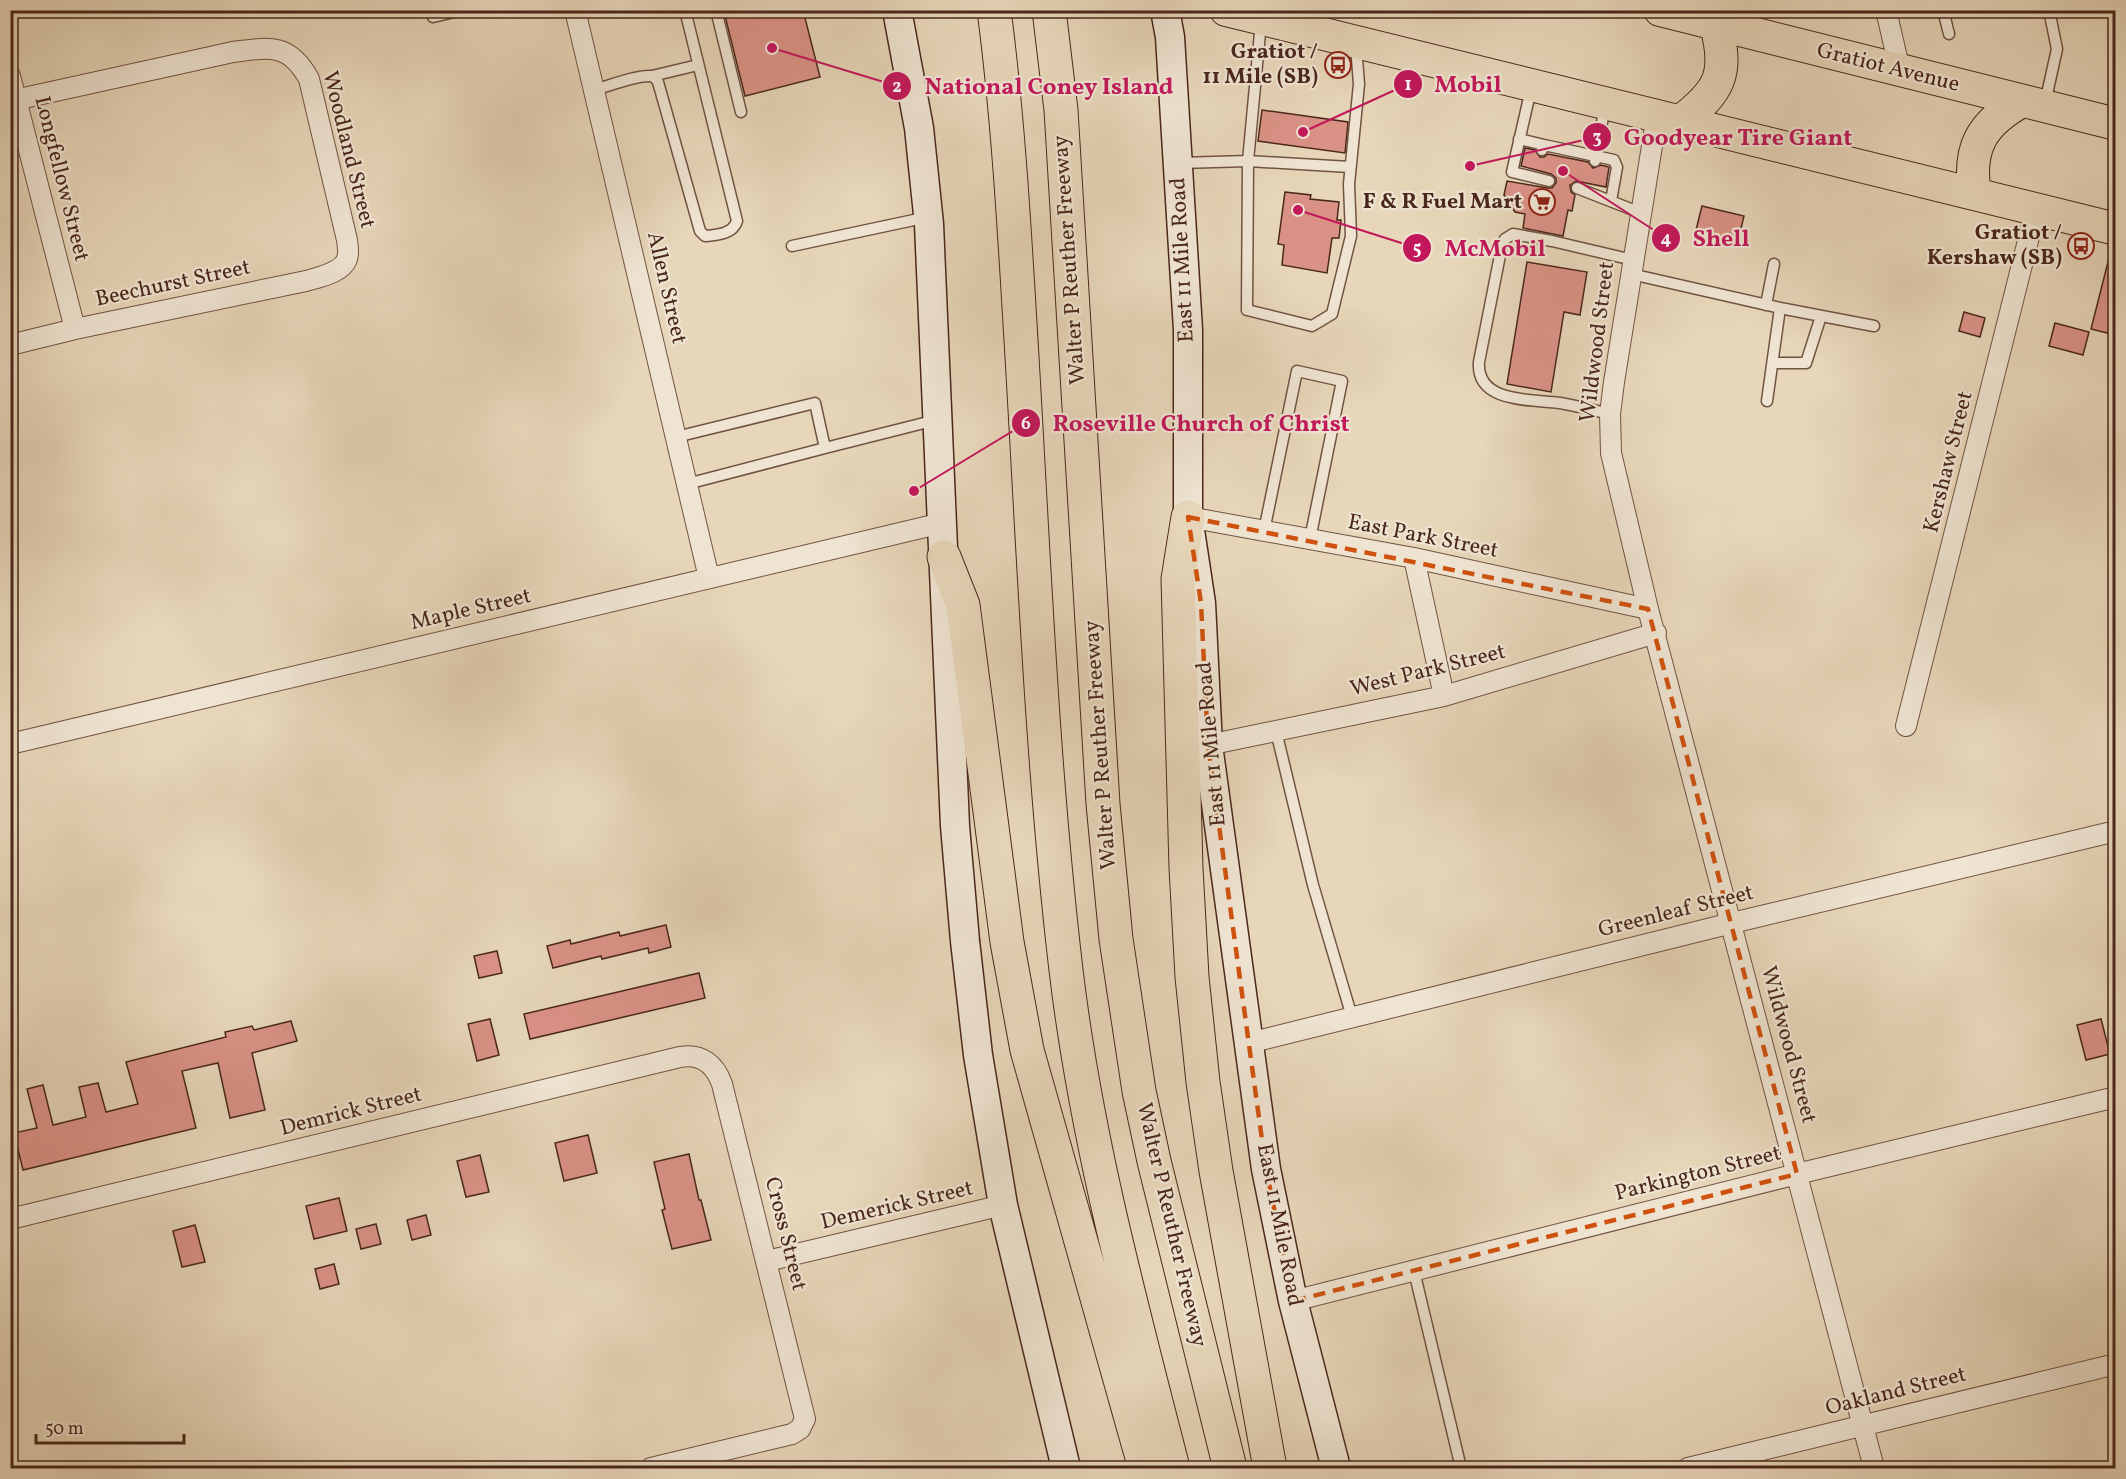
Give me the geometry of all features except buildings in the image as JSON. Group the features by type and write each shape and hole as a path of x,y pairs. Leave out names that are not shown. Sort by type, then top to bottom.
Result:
{"highway":[{"path":"994,10 1011,171 1040,672 1066,972 1084,1091 1114,1234 1173,1468"},
{"name":"Walter P Reuther Freeway","path":"1049,10 1061,110 1103,804 1116,939 1134,1058 1154,1161 1230,1468"},
{"path":"1188,517 1178,579 1186,868 1192,977 1203,1082 1216,1171 1270,1468"},
{"path":"944,557 963,605 1007,942 1028,1050 1145,1468"}],"main road":[{"path":"897,10 919,128 928,217 955,826 978,1055 1003,1205 1066,1468"},
{"name":"East 11 Mile Road","path":"1165,10 1170,37 1188,330 1188,517 1201,603 1208,745 1266,1169 1293,1301 1336,1468"},
{"path":"1226,10 2115,229"},
{"path":"1345,10 1347,26 1355,42"},
{"name":"Gratiot Avenue","path":"1660,10 1700,18 1900,71 2115,124"},
{"path":"1669,118 1698,107 1712,94 1720,77 1720,43 1700,18"},
{"path":"1975,194 1972,165 1974,151 1980,137 2005,110 2033,104"}],"street":[{"name":"Allen Street","path":"575,10 709,578"},
{"path":"1886,10 1900,71"},
{"name":"Woodland Street","path":"14,100 233,52 255,49 287,53 300,63 309,79 347,240 348,257 344,265"},
{"name":"Longfellow Street","path":"10,76 14,100 75,329"},
{"name":"Wildwood Street","path":"1669,118 1641,213 1610,414 1611,453 1648,609 1874,1468"},
{"name":"Kershaw Street","path":"1906,726 2036,209"},
{"name":"Beechurst Street","path":"10,345 75,329 306,281 328,274 344,265"},
{"name":"East Park Street","path":"1188,517 1414,558 1648,609"},
{"name":"Maple Street","path":"10,744 942,523"},
{"path":"1414,558 1444,696"},
{"name":"West Park Street","path":"1208,745 1444,696 1656,633"},
{"name":"Greenleaf Street","path":"1249,1042 2115,831"},
{"name":"Demrick Street","path":"10,1219 680,1057 690,1055 702,1058"},
{"name":"Cross Street","path":"651,1468 792,1434 801,1429 805,1419 722,1084 718,1071 702,1058"},
{"name":"Parkington Street","path":"1293,1301 1797,1174 2115,1097"},
{"name":"Demerick Street","path":"766,1261 1003,1205"},
{"name":"Oakland Street","path":"1688,1468 2115,1364"}],"lane":[{"path":"432,14 463,10"},
{"path":"652,76 658,82 700,231 705,236 716,236 734,228 737,220 686,10"},
{"path":"716,10 741,112"},
{"path":"1943,10 1948,34"},
{"path":"2033,104 2057,49 2049,10"},
{"path":"1261,19 1248,160 1246,310 1312,326 1332,314 1351,236 1349,184 1359,84 1355,42"},
{"path":"594,90 698,65"},
{"path":"1532,85 1512,171 1549,181"},
{"path":"1596,158 1606,103"},
{"path":"1519,139 1543,148 1614,160 1617,167 1611,201"},
{"path":"1178,163 1248,160 1350,167"},
{"path":"1577,188 1590,189 1611,201 1641,213"},
{"path":"792,246 928,217"},
{"path":"1610,414 1558,403 1530,402 1505,397 1488,386 1479,369 1479,362 1502,245 1505,239 1513,234 1552,241 1632,267 1766,305 1874,326"},
{"path":"1766,305 1774,264"},
{"path":"1767,401 1780,308"},
{"path":"1773,363 1806,363 1821,316"},
{"path":"1264,531 1297,371 1342,381 1310,539"},
{"path":"676,437 815,403 825,448"},
{"path":"687,484 938,419"},
{"path":"1276,730 1313,885 1352,1017"},
{"path":"1414,1271 1461,1468"}],"highlighted area":[{"path":"1188,517 1648,609 1797,1174 1293,1301 1266,1169 1208,745 1201,603"}],"place":[{"name":"National Coney Island","path":"772,48"},
{"name":"Gratiot / 11 Mile (SB)","path":"1338,65"},
{"name":"Mobil","path":"1303,132"},
{"name":"Goodyear Tire Giant","path":"1470,166"},
{"name":"Shell","path":"1563,171"},
{"name":"F & R Fuel Mart","path":"1542,202"},
{"name":"McMobil","path":"1298,210"},
{"name":"Gratiot / Kershaw (SB)","path":"2081,246"},
{"name":"Roseville Church of Christ","path":"914,491"}]}
